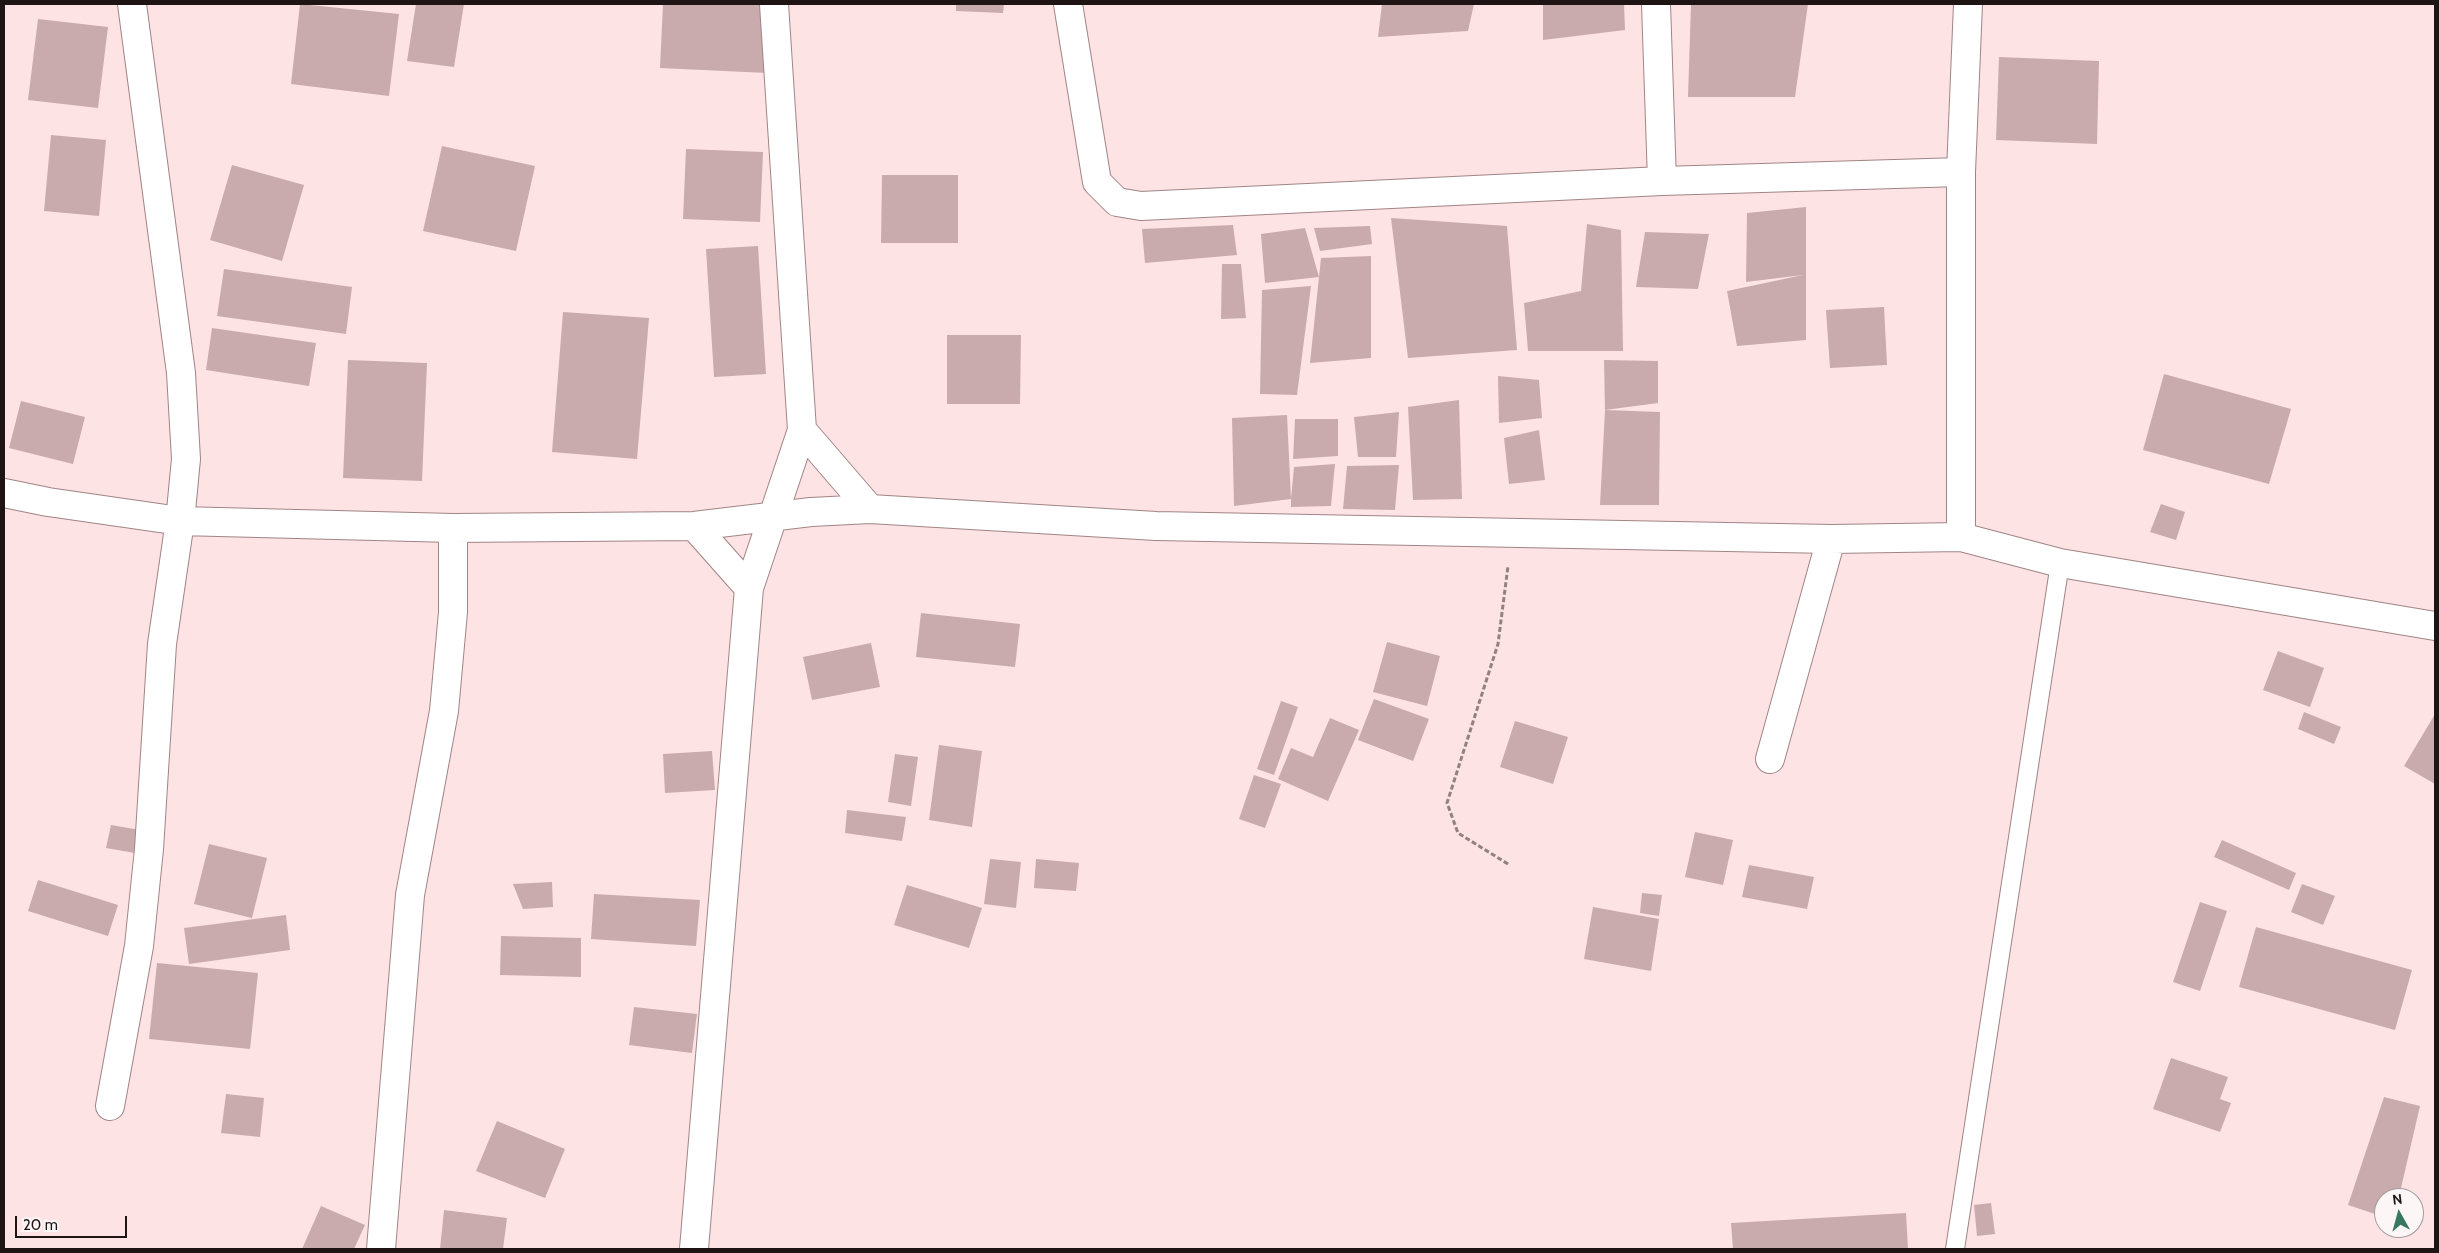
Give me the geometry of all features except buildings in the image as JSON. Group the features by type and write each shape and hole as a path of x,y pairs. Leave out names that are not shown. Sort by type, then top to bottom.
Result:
{"street":[{"path":"110,1106 139,946 150,849 162,644 180,521 186,459 181,373 132,4"},
{"path":"694,1249 749,588 802,430 774,4"},
{"path":"1068,4 1097,182 1117,202 1141,206 1662,181 1961,172"},
{"path":"1656,4 1662,181"},
{"path":"1961,537 1961,172 1968,4"},
{"path":"802,430 870,509"},
{"path":"4,494 180,521 453,528 694,526 773,516 870,509 1156,526 1831,538 1961,537 2060,564 2435,626"},
{"path":"694,526 749,588"},
{"path":"381,1249 410,895 444,711 448,671 453,612 453,528"},
{"path":"1770,759 1831,538"}],"lane":[{"path":"1955,1249 2060,564"}],"path":[{"path":"1508,864 1458,832 1447,803 1498,644 1513,532"}]}
